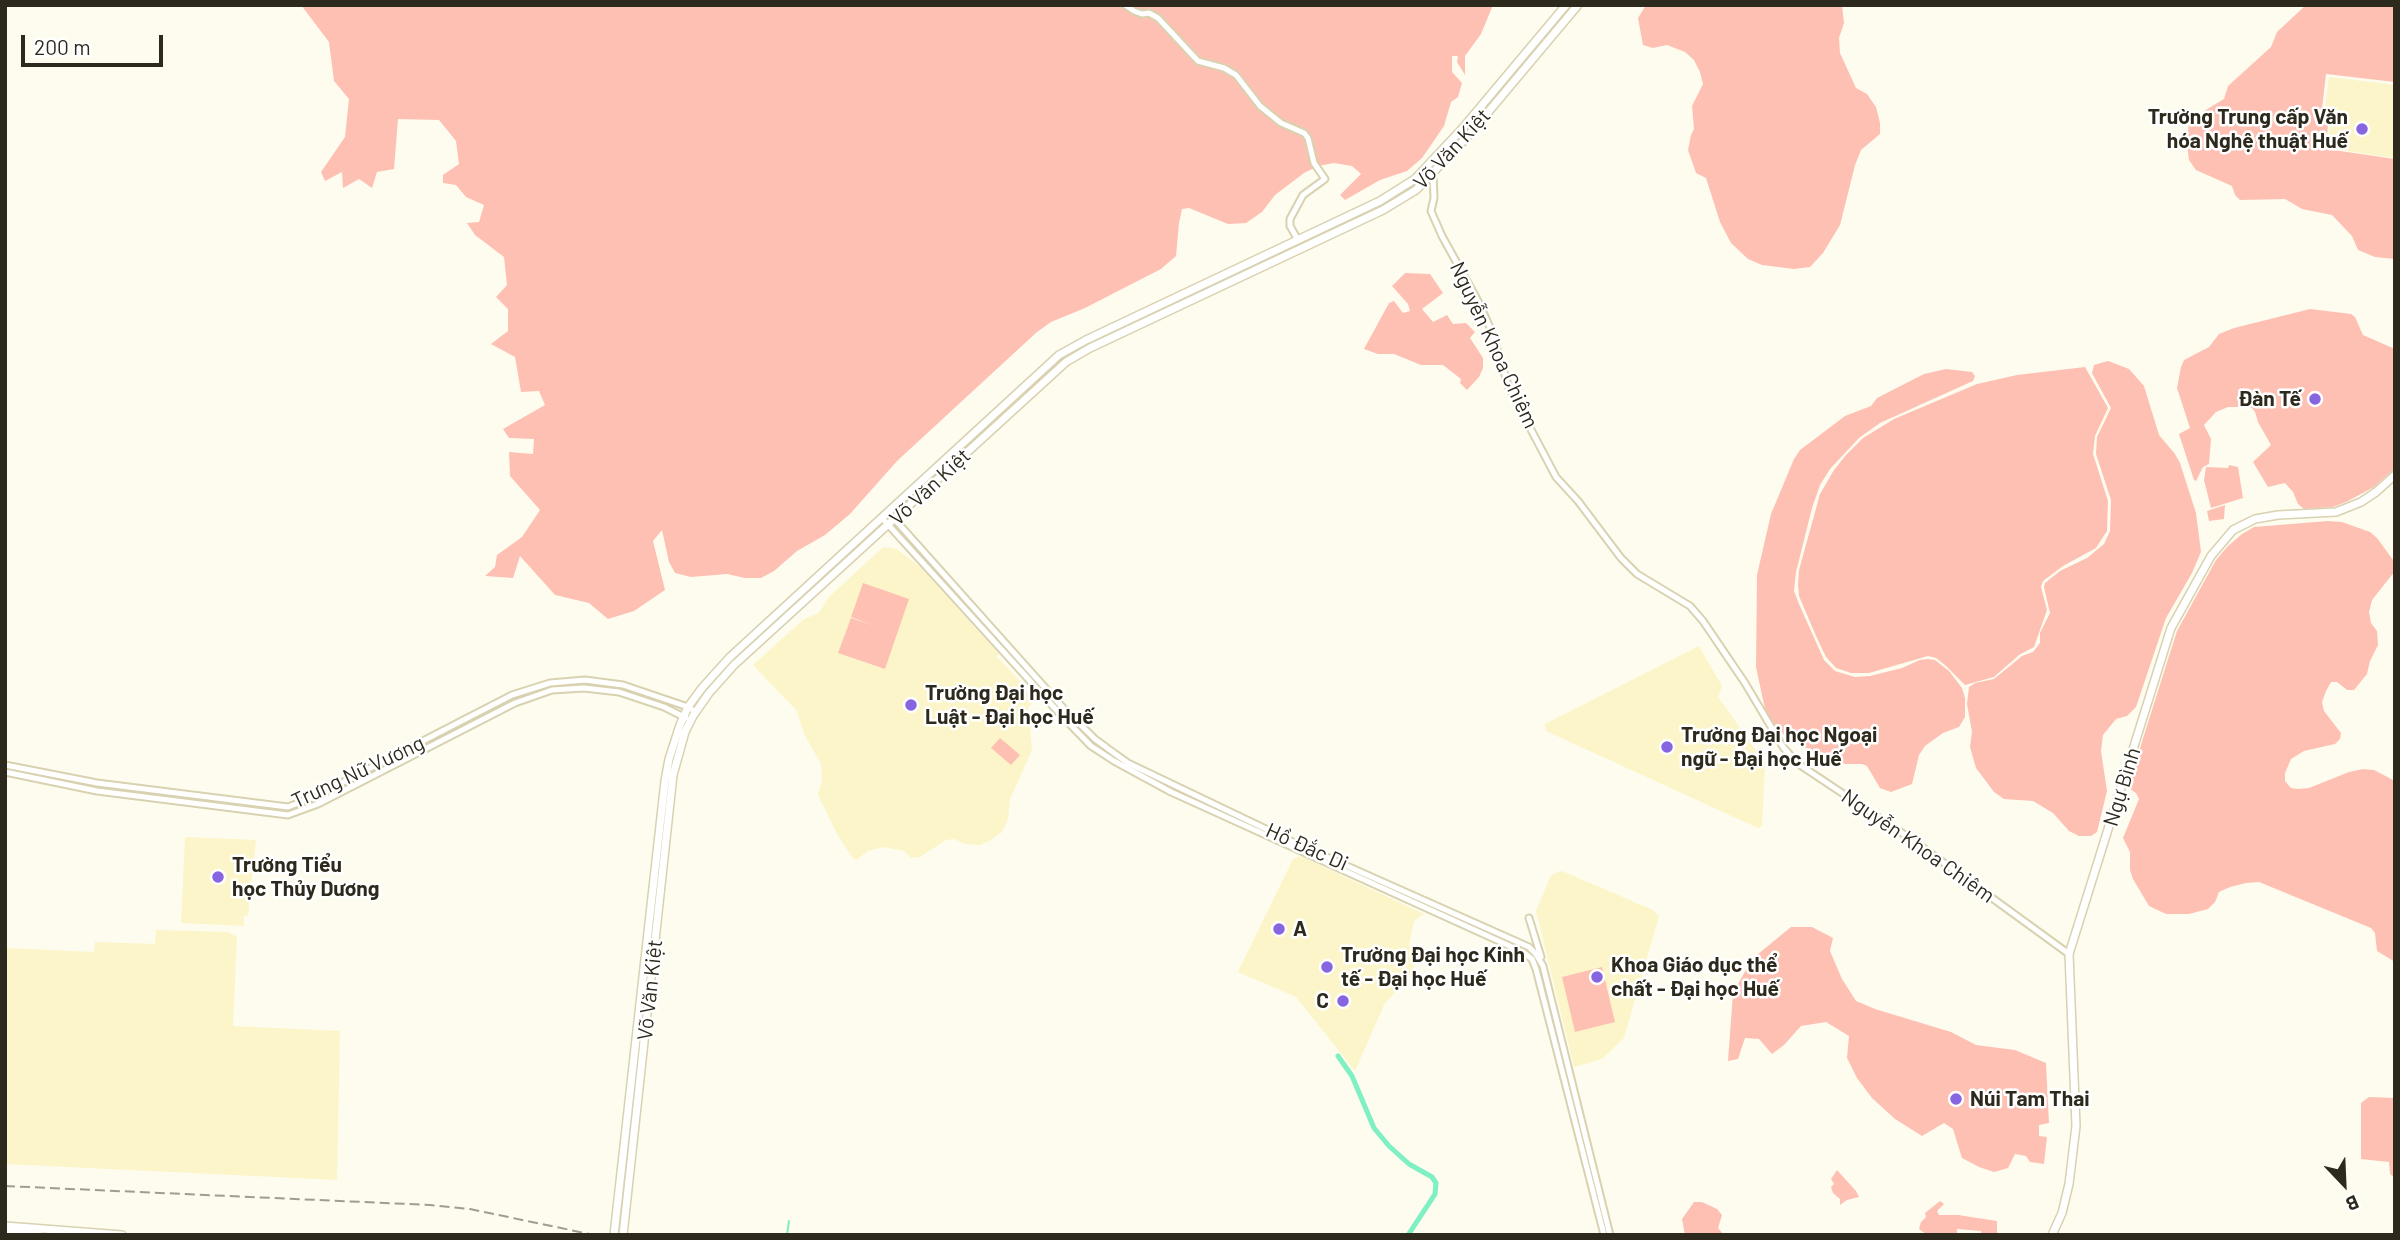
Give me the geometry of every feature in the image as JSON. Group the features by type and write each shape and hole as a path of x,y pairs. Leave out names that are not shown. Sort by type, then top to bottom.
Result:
{"main road":[{"name":"Võ Văn Kiệt","path":"1088,344 1392,195 1415,179 1462,129 1566,5"},
{"name":"Võ Văn Kiệt","path":"622,1201 669,759 687,718 688,707 722,666 889,519 1033,377 1059,355 1301,248 1401,200 1433,173 1469,135 1578,5"},
{"path":"1550,24 1557,30"},
{"path":"1427,167 1433,173"},
{"path":"1298,240 1301,248"},
{"name":"Ngự Bình","path":"2052,1235 2062,1213 2069,1184 2076,1126 2069,954 2171,628 2210,556 2233,530 2245,523 2278,515 2336,512 2361,502 2395,475"},
{"name":"Võ Văn Kiệt","path":"687,718 696,712 734,665 801,598"},
{"path":"614,1235 622,1201"},
{"path":"622,1201 623,1235"},
{"path":"5,1226 122,1235"},
{"path":"5,1232 38,1235"}],"street":[{"path":"1125,5 1142,14 1149,13 1158,18 1198,61 1224,68 1236,75 1260,106 1282,123 1304,132 1314,163 1325,179 1303,195 1290,219 1290,226 1298,240"},
{"name":"Nguyễn Khoa Chiêm","path":"1433,173 1434,198 1431,211 1479,303 1496,343 1509,388 1556,477 1578,501 1621,558 1637,574 1690,606 1703,621 1745,683 1783,747 1797,762 1911,839 2069,954"},
{"name":"Hồ Đắc Di","path":"889,519 1091,746 1126,769 1171,792 1502,939 1529,947 1534,957"},
{"name":"Trưng Nữ Vương","path":"5,765 64,778 288,807 299,804 509,697 550,683 585,680 623,684 696,712"},
{"name":"Trưng Nữ Vương","path":"5,772 97,791 288,815 318,804 513,704 552,690 584,688 619,692 687,718"},
{"path":"509,697 513,704"},
{"path":"369,769 373,776"},
{"path":"187,802 188,794"},
{"path":"1530,918 1611,1235"},
{"path":"1534,957 1543,966"},
{"path":"1534,957 1604,1235"}],"shaded area":[{"path":"301,5 1493,5 1481,34 1465,56 1465,75 1457,62 1458,56 1452,56 1452,72 1462,83 1458,97 1451,102 1444,126 1422,158 1407,171 1380,180 1345,200 1340,195 1361,174 1352,166 1334,163 1318,166 1275,195 1262,212 1246,223 1228,224 1189,208 1182,209 1176,256 1161,269 1085,308 1051,322 1037,332 897,461 850,514 825,535 797,551 774,571 761,578 727,574 691,577 675,573 669,562 662,530 653,541 665,590 634,611 608,619 589,603 555,595 520,556 513,578 485,576 495,567 497,555 522,537 540,510 510,476 509,452 533,454 534,439 509,438 503,429 545,405 539,391 521,392 515,357 491,344 508,331 508,309 496,297 507,285 504,257 475,235 467,223 479,222 484,205 466,197 456,185 443,183 443,175 459,164 456,141 439,120 398,119 394,169 377,172 372,188 359,179 343,188 342,172 325,181 321,172 345,137 349,99 334,81 329,42"},
{"path":"1646,5 1842,5 1844,23 1839,38 1840,53 1856,88 1867,94 1876,107 1880,134 1861,150 1840,225 1823,253 1810,267 1794,269 1762,265 1748,259 1731,243 1720,222 1706,178 1696,173 1688,150 1694,129 1692,106 1703,84 1700,72 1694,60 1685,52 1667,45 1653,48 1643,45 1638,18"},
{"path":"2306,5 2395,5 2395,82 2326,74 2322,109 2329,112 2326,149 2395,159 2395,259 2375,257 2358,250 2352,236 2332,215 2302,209 2285,199 2240,200 2232,186 2196,170 2189,160 2189,120 2224,99 2228,86 2271,47 2277,32"},
{"name":"Trường Trung cấp Văn hóa Nghệ thuật Huế","path":"2329,77 2395,85 2395,158 2327,148 2332,110 2325,108"},
{"path":"1405,273 1430,274 1443,293 1422,309 1433,322 1447,315 1453,324 1466,323 1475,332 1470,338 1483,358 1483,368 1467,390 1460,383 1461,379 1443,365 1421,365 1394,354 1378,354 1364,349 1389,303 1394,301 1403,313 1410,311 1408,304 1392,286"},
{"path":"2310,309 2351,314 2363,335 2395,349 2393,470 2374,487 2346,502 2333,507 2304,509 2285,483 2268,487 2253,462 2271,445 2255,412 2252,408 2228,407 2216,412 2204,425 2211,439 2209,464 2203,467 2196,481 2194,480 2179,434 2190,428 2177,388 2184,360 2209,347 2219,334"},
{"path":"2108,361 2129,369 2144,386 2159,435 2180,463 2196,513 2201,552 2166,618 2136,707 2127,716 2116,719 2103,735 2101,751 2107,791 2097,832 2091,836 2079,836 2069,831 2053,813 2033,801 2004,799 1994,792 1976,768 1970,747 1972,732 1967,704 1969,687 1994,679 2022,656 2033,652 2040,643 2040,633 2050,613 2045,583 2060,571 2087,558 2104,544 2110,531 2111,500 2096,454 2097,437 2111,408 2092,373 2094,365"},
{"path":"2085,367 2108,408 2095,436 2093,454 2108,501 2107,531 2096,548 2063,566 2043,581 2041,587 2047,610 2034,647 2019,655 1994,677 1965,685 1945,665 1928,656 1869,673 1851,673 1836,668 1826,657 1816,636 1799,596 1798,585 1799,570 1820,494 1846,455 1863,438 1894,419 1977,384 2017,375"},
{"path":"1946,369 1972,372 1975,376 1973,381 1880,423 1859,438 1830,469 1820,485 1812,508 1796,572 1794,591 1799,604 1824,660 1835,671 1855,677 1870,676 1928,659 1935,660 1949,671 1962,688 1965,717 1959,727 1943,733 1925,746 1919,755 1912,784 1891,792 1880,788 1867,766 1845,764 1804,747 1777,730 1771,723 1765,709 1756,667 1757,575 1771,514 1800,450 1845,416 1871,406 1877,398 1924,374"},
{"path":"2229,465 2238,467 2243,498 2211,508 2204,480 2206,467 2228,468"},
{"path":"2225,505 2224,519 2209,521 2207,511"},
{"path":"2342,522 2370,532 2393,560 2395,571 2372,600 2369,612 2371,623 2377,631 2378,645 2367,674 2354,690 2347,690 2337,682 2331,682 2322,702 2324,711 2341,733 2340,739 2335,744 2304,751 2291,759 2285,773 2285,781 2291,788 2309,788 2363,769 2374,770 2395,781 2395,962 2377,951 2375,933 2371,928 2259,882 2230,887 2219,892 2208,909 2189,914 2166,914 2149,906 2133,879 2130,852 2123,838 2139,799 2130,789 2129,783 2177,631 2216,560 2228,546 2254,527"},
{"name":"Trường Đại học Luật - Đại học Huế","path":"883,547 897,549 920,567 1021,682 1033,702 1028,708 1032,750 1010,799 1008,819 1002,832 991,840 980,845 965,844 954,839 946,840 920,857 911,858 904,851 884,847 868,851 856,860 837,834 818,795 822,780 821,764 804,734 797,711 753,665 804,619 819,613 829,597"},
{"path":"863,583 909,599 885,669 838,653 851,618 875,626 851,617"},
{"name":"Trường Đại học Ngoại ngữ - Đại học Huế","path":"1699,646 1722,686 1718,697 1765,763 1762,826 1758,828 1546,731 1545,724"},
{"path":"1000,738 1020,755 1011,765 991,748"},
{"name":"Trường Tiểu học Thủy Dương","path":"185,837 256,840 248,915 244,916 244,926 181,923"},
{"name":"Trường Đại học Kinh tế - Đại học Huế","path":"1300,856 1424,914 1414,921 1409,945 1415,962 1412,972 1384,1005 1355,1071 1296,997 1238,972 1293,859"},
{"name":"Khoa Giáo dục thể chất - Đại học Huế","path":"1562,871 1653,910 1659,916 1624,1038 1602,1059 1574,1067 1536,911 1551,875"},
{"path":"1791,927 1812,927 1833,938 1830,951 1842,979 1856,1001 1951,1032 1976,1045 2015,1050 2046,1063 2049,1123 2039,1125 2039,1136 2047,1137 2044,1164 2030,1162 2026,1156 2015,1154 2008,1168 1994,1172 1962,1158 1953,1129 1944,1123 1922,1136 1895,1119 1872,1098 1857,1078 1847,1058 1849,1036 1826,1022 1801,1026 1772,1054 1759,1039 1745,1038 1738,1059 1728,1061 1733,993 1752,959"},
{"path":"156,930 228,932 237,937 233,1026 340,1031 337,1180 5,1164 5,948 94,952 95,942 155,944"},
{"path":"1602,967 1615,1022 1575,1032 1562,977"},
{"path":"2369,1097 2395,1098 2395,1178 2390,1174 2389,1162 2361,1159 2361,1103"},
{"path":"1837,1170 1859,1197 1840,1205 1840,1199 1831,1187 1834,1184 1831,1179"},
{"path":"1940,1201 1944,1204 1937,1211 1939,1215 1997,1221 1997,1232 2000,1235 1981,1235 1981,1231 1957,1229 1957,1235 1927,1235 1919,1229 1921,1222 1926,1217 1925,1213"},
{"path":"1694,1202 1702,1202 1717,1209 1722,1215 1718,1228 1724,1235 1685,1235 1682,1219"}],"waterway":[{"path":"1338,1056 1352,1076 1374,1128 1409,1164 1432,1177 1436,1183 1435,1194 1408,1235"},
{"path":"787,1235 789,1221"}],"railway":[{"path":"5,1186 430,1205 470,1209 594,1235"}],"place":[{"name":"Trường Trung cấp Văn hóa Nghệ thuật Huế","path":"2362,129"},
{"name":"Đàn Tế","path":"2315,399"},
{"name":"Trường Đại học Luật - Đại học Huế","path":"911,705"},
{"name":"Trường Đại học Ngoại ngữ - Đại học Huế","path":"1667,747"},
{"name":"Trường Tiểu học Thủy Dương","path":"218,877"},
{"name":"A","path":"1279,929"},
{"name":"Trường Đại học Kinh tế - Đại học Huế","path":"1327,967"},
{"name":"Khoa Giáo dục thể chất - Đại học Huế","path":"1597,977"},
{"name":"C","path":"1343,1001"},
{"name":"Núi Tam Thai","path":"1956,1099"}]}
